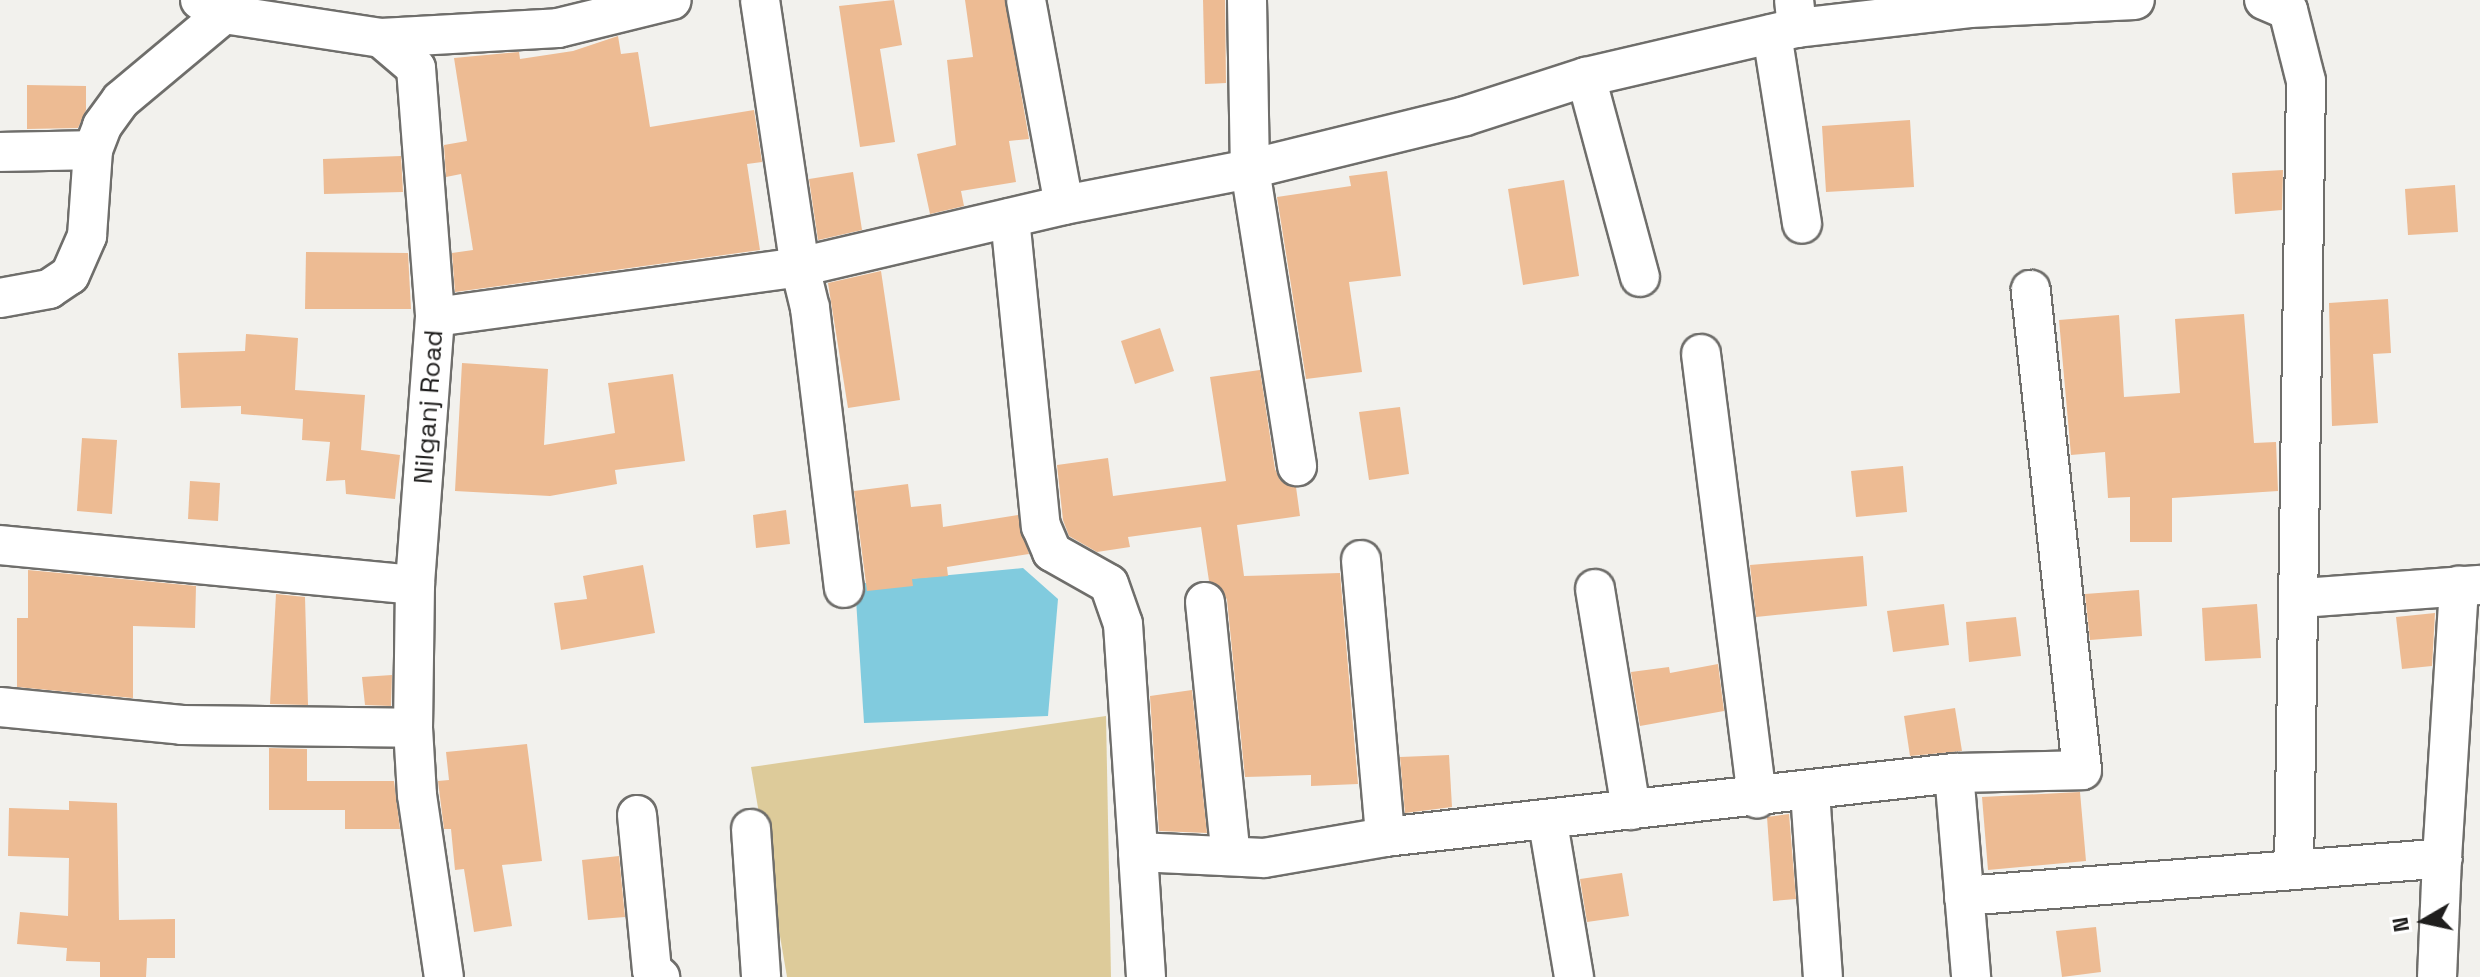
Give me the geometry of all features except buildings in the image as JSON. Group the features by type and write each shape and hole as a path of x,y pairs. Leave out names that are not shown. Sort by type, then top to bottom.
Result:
{"street":[{"path":"0,298 49,289 81,260 93,150 102,126 121,100 212,7 381,38 672,0"},
{"path":"760,0 800,267 810,308 844,588"},
{"path":"1026,0 1064,205"},
{"path":"1247,0 1250,169 1297,466"},
{"path":"435,317 800,267 1064,205 1250,169 1465,116 1586,77 1787,21 2135,0"},
{"path":"2264,0 2288,10 2306,81 2302,598 2294,868"},
{"path":"1787,21 1802,224"},
{"name":"Nilganj Road","path":"381,38 416,68 435,317 415,585 413,728 417,795 444,977"},
{"path":"1586,77 1640,277"},
{"path":"0,152 93,150"},
{"path":"1010,218 1041,526 1052,552 1109,584 1123,624 1146,977"},
{"path":"1138,852 1264,858 1385,837 1548,823 1631,810 1810,792 1954,773 2082,770 2031,290"},
{"path":"1701,354 1757,798"},
{"path":"0,545 415,585"},
{"path":"1361,560 1385,837"},
{"path":"2302,598 2469,586 2442,858 2437,977"},
{"path":"1595,589 1631,810"},
{"path":"1205,602 1231,856"},
{"path":"0,707 182,725 413,728"},
{"path":"1954,773 1971,977"},
{"path":"1810,792 1823,977"},
{"path":"637,815 652,970 660,977"},
{"path":"1548,823 1574,977"},
{"path":"751,829 761,977"},
{"path":"1964,896 2442,858"}],"shaded area":[{"path":"1106,716 1111,977 787,977 751,767"}],"water":[{"path":"1023,568 1058,599 1048,716 864,723 855,584"}]}
